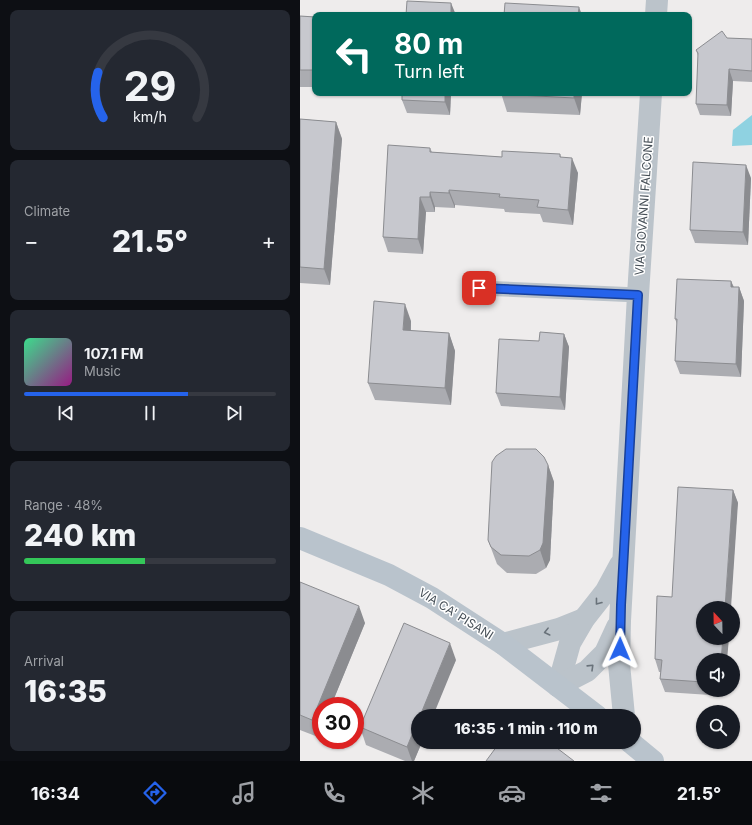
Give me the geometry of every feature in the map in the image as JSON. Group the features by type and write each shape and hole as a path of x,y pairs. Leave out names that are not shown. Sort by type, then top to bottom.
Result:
{"main road":[{"name":"VIA CA' PISANI","path":"300,538 389,575 432,598 503,644 588,709"},
{"path":"639,749 653,761"}],"street":[{"path":"656,12 657,0"},
{"name":"VIA GIOVANNI FALCONE","path":"623,709 619,664 620,621 651,96"},
{"name":"VIA GIOVANNI FALCONE","path":"558,686 570,643 584,619 606,591 623,558"},
{"path":"503,644 559,629 584,619"},
{"name":"VIA GIOVANNI FALCONE","path":"558,686 587,671 606,652 620,621"}],"lane":[{"path":"479,288 638,295"}],"water":[{"path":"752,115 752,145 732,146 733,130"}],"building":[{"path":"407,1 451,3 451,12 406,12"},
{"path":"505,3 579,7 578,12 504,12"},
{"path":"300,16 312,17 312,70 300,70"},
{"path":"722,31 727,38 752,39 752,71 729,69 727,105 696,104 698,53 696,50"},
{"path":"402,96 445,96 445,102 402,100"},
{"path":"537,96 574,96 574,98"},
{"path":"300,119 336,122 324,269 300,267"},
{"path":"388,145 430,148 430,152 502,157 502,151 560,154 560,157 572,158 568,210 537,207 539,200 499,197 500,194 449,190 449,193 430,192 430,197 420,197 418,239 383,237"},
{"path":"693,162 746,165 743,232 690,230"},
{"path":"677,279 731,281 731,287 739,287 736,364 675,361"},
{"path":"374,301 405,304 403,330 449,333 445,388 368,383"},
{"path":"540,332 564,334 560,397 496,393 499,339 539,341"},
{"path":"506,449 536,449 544,457 548,465 543,543 540,550 529,556 501,555 491,547 488,540 492,462 496,456"},
{"path":"678,487 733,490 725,601 696,601 696,645 722,645 722,653 696,653 696,682 660,679 662,660 655,659 657,596 672,597"},
{"path":"300,582 359,606 321,697 312,697 312,720 300,715"},
{"path":"404,623 450,643 423,709 411,709 411,737 407,747 364,729 364,718"},
{"path":"495,749 558,749 574,761 486,761"}],"route":[{"path":"479,288 638,295 620,621 620,649"}]}
